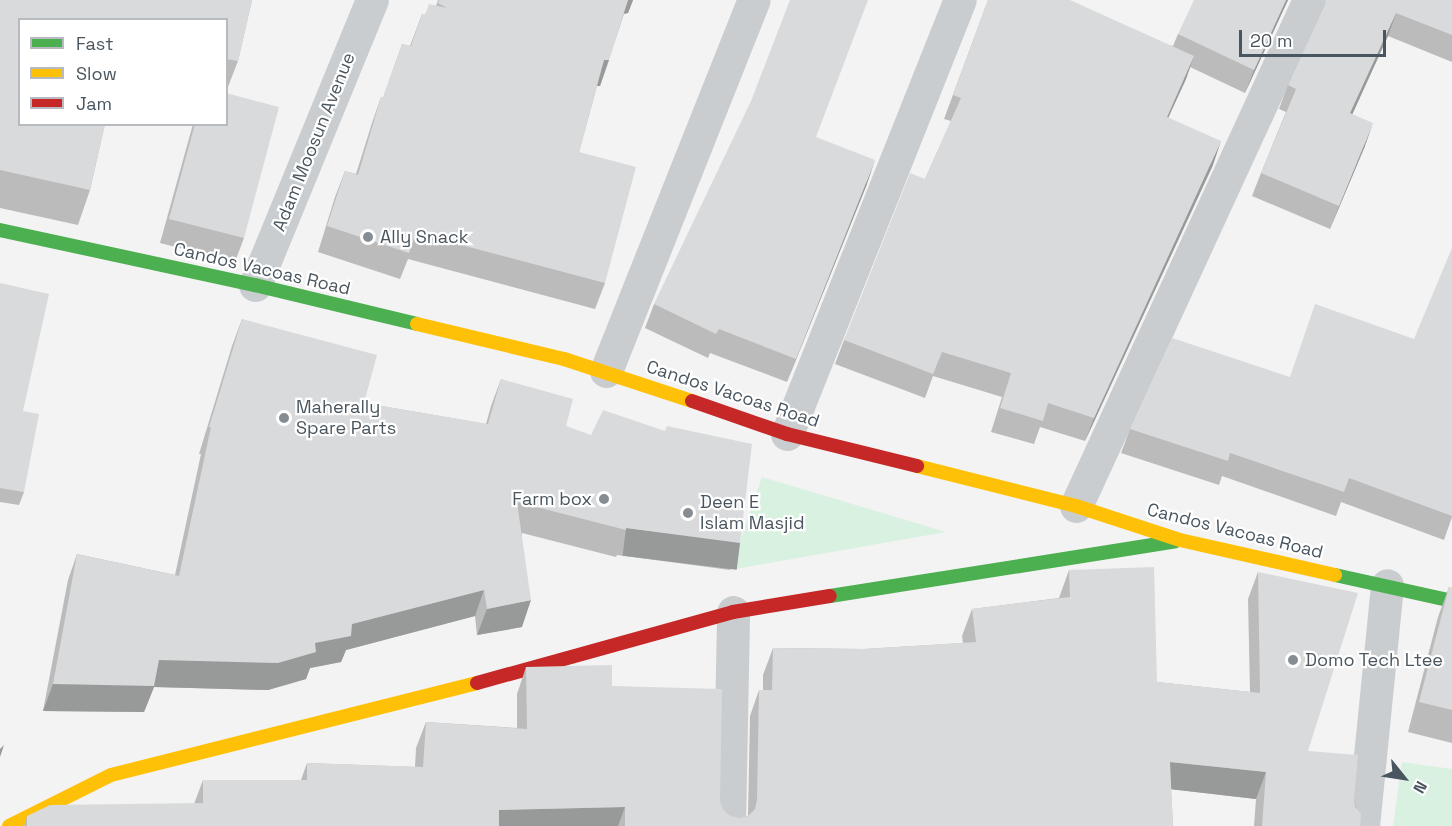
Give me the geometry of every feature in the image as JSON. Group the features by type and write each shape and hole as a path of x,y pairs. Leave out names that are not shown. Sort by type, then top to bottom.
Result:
{"main road":[{"name":"Candos Vacoas Road","path":"0,230 255,285 606,371 786,434 1076,506 1180,540 1452,601"},
{"path":"9,826 111,776 506,676 733,612 1180,540"}],"street":[{"name":"Adam Moosun Avenue","path":"255,285 372,0"},
{"path":"606,371 754,0"},
{"path":"786,434 960,0"},
{"path":"1076,506 1309,0"},
{"path":"1363,826 1387,585"},
{"path":"729,826 733,612"}],"green space":[{"path":"762,477 946,532 730,570"},
{"path":"1402,762 1452,769 1452,826 1393,826"}],"building":[{"path":"0,0 252,0 238,61 228,59 228,18 18,18 18,126 105,126 90,190 0,170"},
{"path":"439,0 628,0 609,60 604,60 579,152 636,167 605,283 416,233 409,253 327,226 345,171 358,175 381,97 383,98 402,44 411,46 422,14 425,15 429,4 447,8 438,3"},
{"path":"790,0 868,0 816,137 875,160 796,359 719,329 716,334 654,304 751,101"},
{"path":"988,0 1070,0 1194,56 1167,117 1221,141 1094,418 1048,403 1043,421 1000,408 1011,373 942,352 933,374 844,340 910,173 925,179 961,98 953,95"},
{"path":"1194,0 1286,0 1254,70 1178,34"},
{"path":"1327,0 1452,0 1452,35 1396,13 1350,113 1373,123 1339,206 1261,173 1296,89 1288,85"},
{"path":"228,94 279,107 244,238 169,219 194,126 228,126"},
{"path":"1452,248 1452,516 1349,478 1344,492 1230,453 1228,461 1130,429 1172,338 1290,377 1315,304 1414,339"},
{"path":"0,283 49,294 23,411 39,414 24,492 0,488"},
{"path":"242,319 377,355 364,403 488,424 501,379 573,399 566,426 591,435 603,410 665,431 667,426 752,444 740,543 626,528 626,530 517,502 531,600 487,609 484,590 352,624 351,636 315,643 316,652 278,663 159,660 154,686 53,684 77,554 179,576 211,427 209,427"},
{"path":"1154,567 1157,682 1260,693 1258,572 1358,593 1308,751 1358,755 1354,798 1355,807 1361,814 1360,826 1262,826 1266,772 1170,762 1173,826 625,826 625,807 499,810 499,826 27,826 27,816 50,805 203,803 203,780 307,780 307,763 423,767 426,722 527,729 526,667 612,665 612,686 722,689 720,800 723,809 729,815 739,818 748,816 755,809 757,800 759,690 772,690 773,648 864,649 976,642 972,609 1070,597 1069,570"},
{"path":"1449,587 1452,588 1452,710 1419,702"}],"traffic: fast":[{"path":"0,230 255,285 417,324"},
{"path":"830,596 1176,541"},
{"path":"1335,575 1452,601"}],"traffic: slow":[{"path":"417,324 564,359 692,401"},
{"path":"917,466 1076,506 1180,540 1335,575"},
{"path":"9,826 111,775 477,683"}],"traffic: jam":[{"path":"692,401 787,434 917,466"},
{"path":"477,683 733,612 830,596"}],"place":[{"name":"Ally Snack","path":"368,237"},
{"name":"Maherally Spare Parts","path":"284,418"},
{"name":"Farm box","path":"604,499"},
{"name":"Deen E Islam Masjid","path":"688,513"},
{"name":"Domo Tech Ltee","path":"1293,660"}]}
